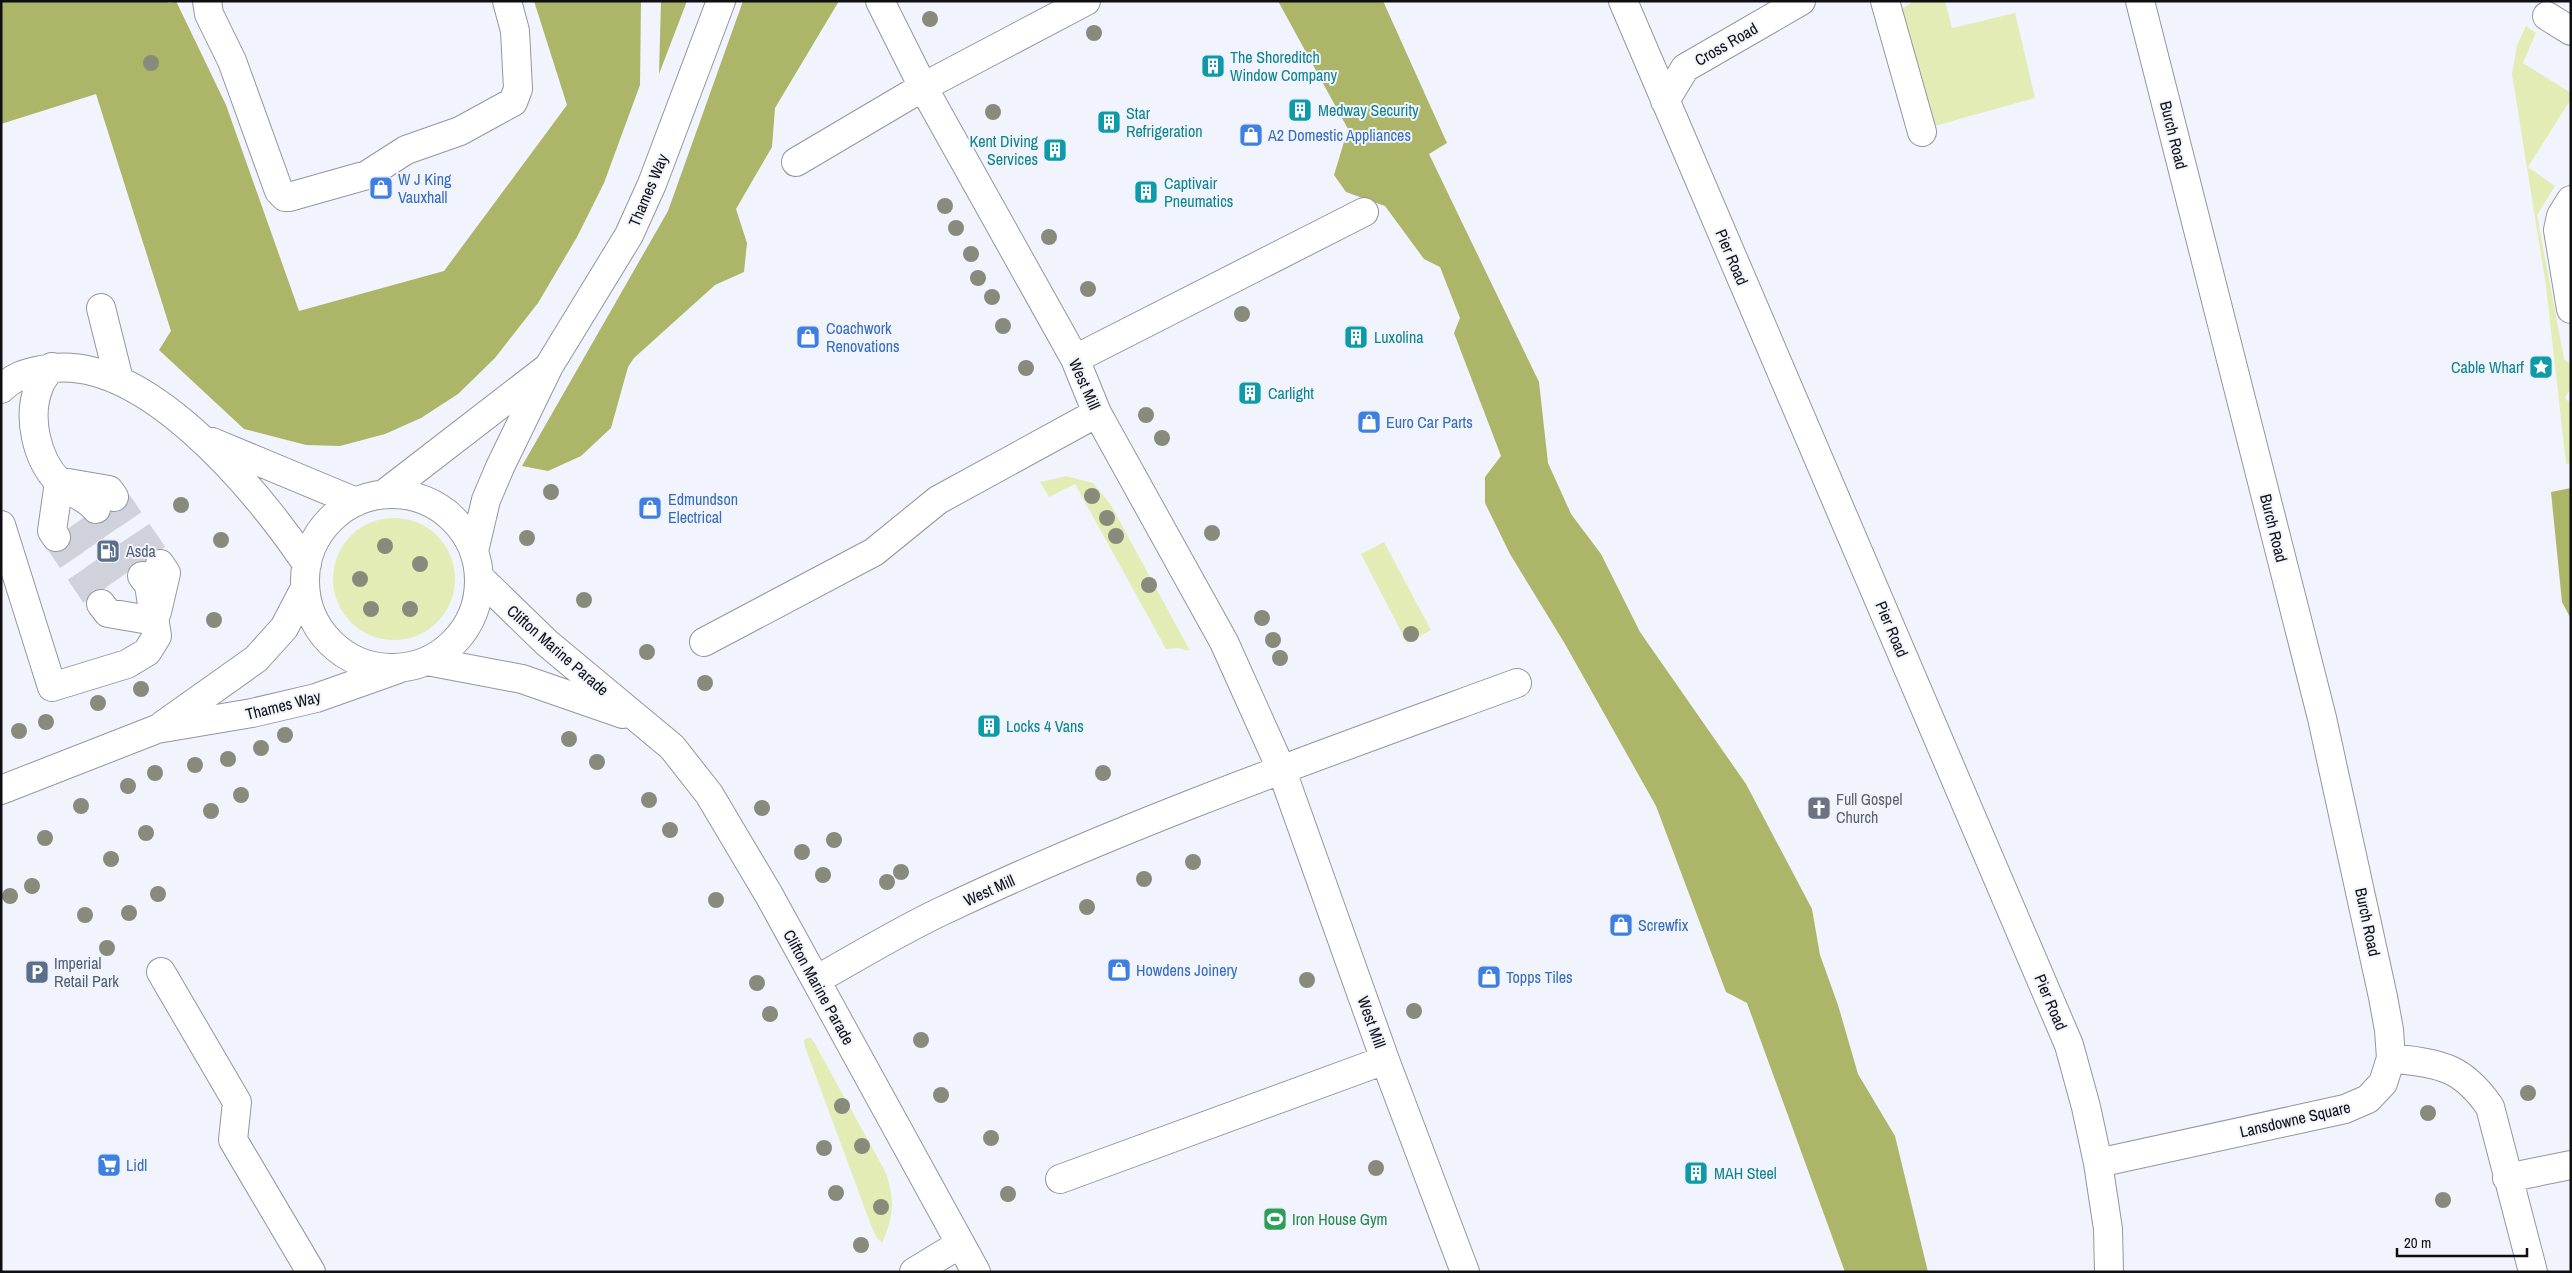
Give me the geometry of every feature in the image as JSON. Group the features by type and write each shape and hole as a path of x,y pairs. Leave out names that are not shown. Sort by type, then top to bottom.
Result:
{"street":[{"path":"207,1 210,14 232,62 279,191 289,198 367,175 406,150 460,131 513,102 518,89 515,31 507,1"},
{"name":"Thames Way","path":"474,550 486,500 549,366 629,235 652,184 721,1"},
{"name":"West Mill","path":"880,1 923,87 1076,359 1097,412 1224,642 1282,771 1385,1060 1465,1272"},
{"path":"796,162 923,87 1086,1"},
{"name":"Pier Road","path":"1623,1 2069,1045 2086,1107 2098,1163 2108,1229 2109,1272"},
{"name":"Cross Road","path":"1665,101 1685,68 1801,1"},
{"path":"1885,1 1922,132"},
{"name":"Burch Road","path":"2140,1 2322,718 2378,970 2389,1030 2391,1058"},
{"path":"2547,16 2571,31"},
{"path":"2571,200 2561,216 2558,230 2571,309"},
{"path":"1076,359 1364,212"},
{"path":"101,308 119,380"},
{"name":"Thames Way","path":"384,494 549,366"},
{"path":"52,367 39,385 33,406 36,437 45,460 59,482 68,518 64,531"},
{"path":"5,383 52,367 94,371 119,380 155,402 199,436 244,482 270,512 306,576"},
{"path":"704,642 874,552 938,500 1097,412"},
{"path":"199,436 356,502"},
{"path":"59,482 108,490 105,503"},
{"path":"384,494 413,496 440,508 461,526 474,550 480,578 476,606 464,631 447,648 416,664 381,667 359,661 339,650 323,634 310,612 306,576 314,541 332,518 356,502 384,494"},
{"path":"1,525 52,687 127,664 147,652 157,636 149,585 151,570"},
{"name":"Thames Way","path":"157,729 256,659 284,628 306,576"},
{"name":"Clifton Marine Parade","path":"480,578 547,643 672,747 709,794 816,980 976,1272"},
{"path":"110,598 125,602 155,621"},
{"name":"Thames Way","path":"1,790 157,729 252,713 316,698 416,664"},
{"name":"Clifton Marine Parade","path":"416,664 522,679 638,719"},
{"path":"1282,771 1377,733 1517,684"},
{"name":"West Mill","path":"816,980 938,913 1079,849 1282,771"},
{"path":"161,972 236,1102 233,1140 311,1272"},
{"path":"2391,1058 2438,1065 2455,1071 2476,1087 2490,1107 2533,1272"},
{"name":"Lansdowne Square","path":"2098,1163 2345,1109 2368,1099 2383,1083 2391,1058"},
{"path":"1060,1179 1385,1060"},
{"path":"2507,1178 2571,1165"},
{"path":"914,1272 960,1244"}],"green space":[{"path":"1,1 167,1 169,3 176,1 226,105 299,311 444,271 567,105 534,1 641,1 640,85 604,183 577,237 538,303 495,358 458,394 421,418 385,434 340,446 306,445 244,429 159,350 171,331 96,94 1,124"},
{"path":"661,1 687,1 659,74"},
{"path":"743,1 839,1 775,108 772,147 736,209 747,243 744,272 715,285 634,358 628,367 611,428 581,456 548,471 522,466 668,211"},
{"path":"1278,1 1383,1 1447,143 1429,154 1539,382 1548,463 1571,514 1601,554 1640,632 1746,784 1812,909 1820,955 1838,1005 1858,1074 1895,1136 1928,1272 1845,1272 1747,1003 1726,992 1656,806 1565,644 1510,554 1485,503 1485,477 1501,456 1454,333 1460,318 1440,267 1424,259 1385,206 1346,192 1334,175 1348,129"},
{"path":"1914,1 1945,1 1952,28 2015,13 2035,98 1931,127 1901,10"},
{"path":"2526,26 2536,33 2523,63 2571,93 2571,99 2528,167 2555,186 2537,215 2564,359 2571,365 2571,388 2565,398 2571,404 2571,463 2566,464 2546,286 2512,74 2517,45"},
{"path":"1066,476 1093,483 1111,505 1190,651 1178,648 1166,649 1075,484 1049,497 1040,482"},
{"path":"2571,488 2571,619 2562,602 2551,492"},
{"path":"394,518 417,522 437,536 451,556 455,579 451,602 437,622 417,636 394,640 371,636 351,622 337,602 333,579 337,556 351,536 371,522"},
{"path":"1384,542 1431,630 1407,643 1361,554"},
{"path":"811,1038 815,1044 886,1173 891,1192 892,1208 889,1225 882,1243 872,1228 805,1047 804,1040"}],"tunnel":[{"path":"114,497 160,564"},
{"path":"96,509 142,576"},
{"path":"73,525 119,592"},
{"path":"56,537 101,604"}],"place":[{"name":"The Shoreditch Window Company","path":"1213,66"},
{"name":"Medway Security","path":"1300,110"},
{"name":"Star Refrigeration","path":"1109,122"},
{"name":"A2 Domestic Appliances","path":"1251,135"},
{"name":"Kent Diving Services","path":"1055,150"},
{"name":"W J King Vauxhall","path":"381,188"},
{"name":"Captivair Pneumatics","path":"1146,192"},
{"name":"Coachwork Renovations","path":"808,337"},
{"name":"Luxolina","path":"1356,337"},
{"name":"Cable Wharf","path":"2541,367"},
{"name":"Carlight","path":"1250,393"},
{"name":"Euro Car Parts","path":"1369,422"},
{"name":"Edmundson Electrical","path":"650,508"},
{"name":"Asda","path":"108,551"},
{"name":"Locks 4 Vans","path":"989,726"},
{"name":"Full Gospel Church","path":"1819,808"},
{"name":"Screwfix","path":"1621,925"},
{"name":"Howdens Joinery","path":"1119,970"},
{"name":"Imperial Retail Park","path":"37,972"},
{"name":"Topps Tiles","path":"1489,977"},
{"name":"Lidl","path":"109,1165"},
{"name":"MAH Steel","path":"1696,1173"},
{"name":"Iron House Gym","path":"1275,1219"}]}
